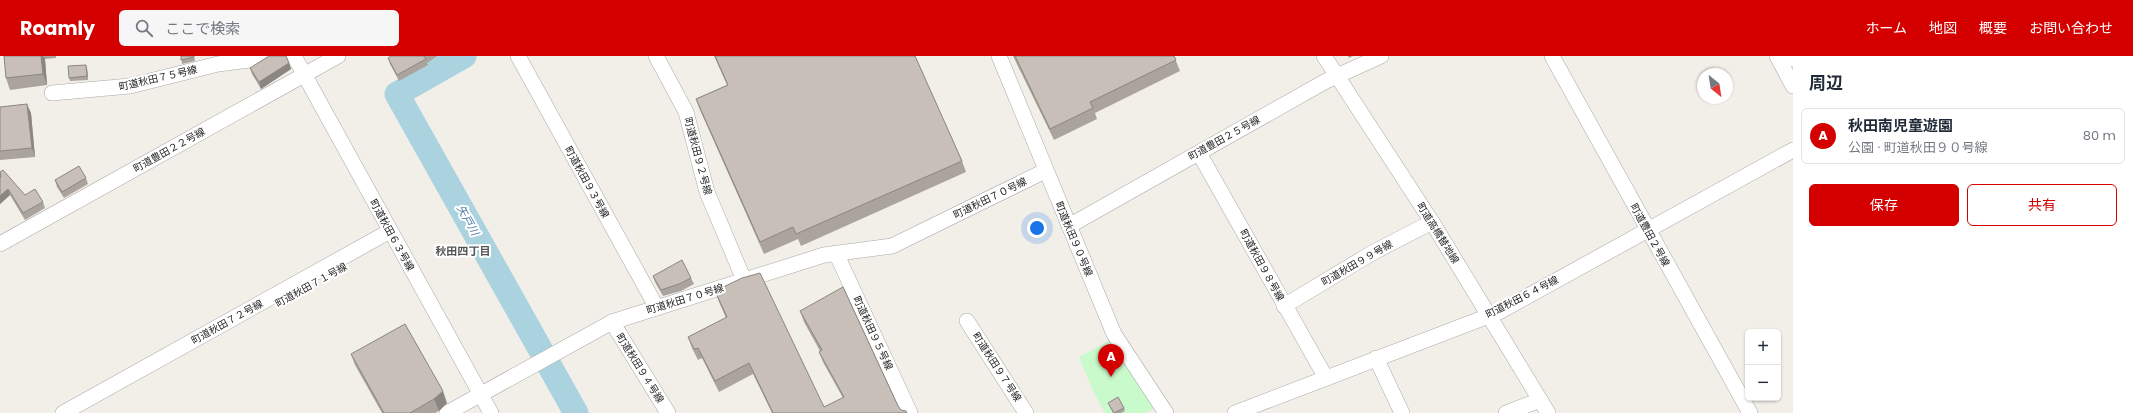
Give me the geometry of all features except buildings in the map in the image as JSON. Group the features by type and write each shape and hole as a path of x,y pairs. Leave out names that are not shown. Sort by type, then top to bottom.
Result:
{"street":[{"name":"町道秋田７５号線","path":"52,93 130,86 218,64 250,60 263,56"},
{"name":"町道秋田６３号線","path":"294,56 303,75 491,413"},
{"name":"町道豊田２２号線","path":"0,244 338,56"},
{"name":"町道秋田９３号線","path":"518,56 657,308"},
{"name":"町道秋田９０号線","path":"999,56 1045,171 1114,334 1166,413"},
{"name":"町道高橋替地線","path":"1324,56 1432,222 1548,413"},
{"name":"町道豊田２５号線","path":"1069,226 1326,81 1381,56"},
{"name":"町道豊田２号線","path":"1552,56 1750,413"},
{"path":"1777,56 1793,86"},
{"name":"町道秋田９２号線","path":"662,59 686,112 707,192 744,280"},
{"name":"町道秋田６４号線","path":"1237,413 1376,358 1499,312 1647,229 1793,150"},
{"name":"町道秋田９８号線","path":"1199,152 1284,306 1326,378"},
{"name":"町道秋田７０号線","path":"447,413 612,322 824,255 892,246 1045,171"},
{"name":"町道秋田９９号線","path":"1284,306 1372,253 1432,222"},
{"name":"町道秋田７２号線","path":"63,413 392,235"},
{"name":"町道秋田７１号線","path":"81,413 392,235"},
{"name":"町道秋田９５号線","path":"836,253 910,413"},
{"name":"町道秋田９７号線","path":"967,321 1026,413"},
{"name":"町道秋田９４号線","path":"612,322 668,413"},
{"path":"1376,358 1402,413"},
{"path":"1506,413 1540,400"}],"green space":[{"path":"1111,340 1155,408 1145,413 1105,413 1092,389 1079,357"}],"waterway":[{"name":"矢戸川","path":"464,56 397,94 576,413"}],"place":[{"name":"秋田南児童遊園","path":"1111,377"}],"district":[{"name":"秋田四丁目","path":"463,251"}]}
